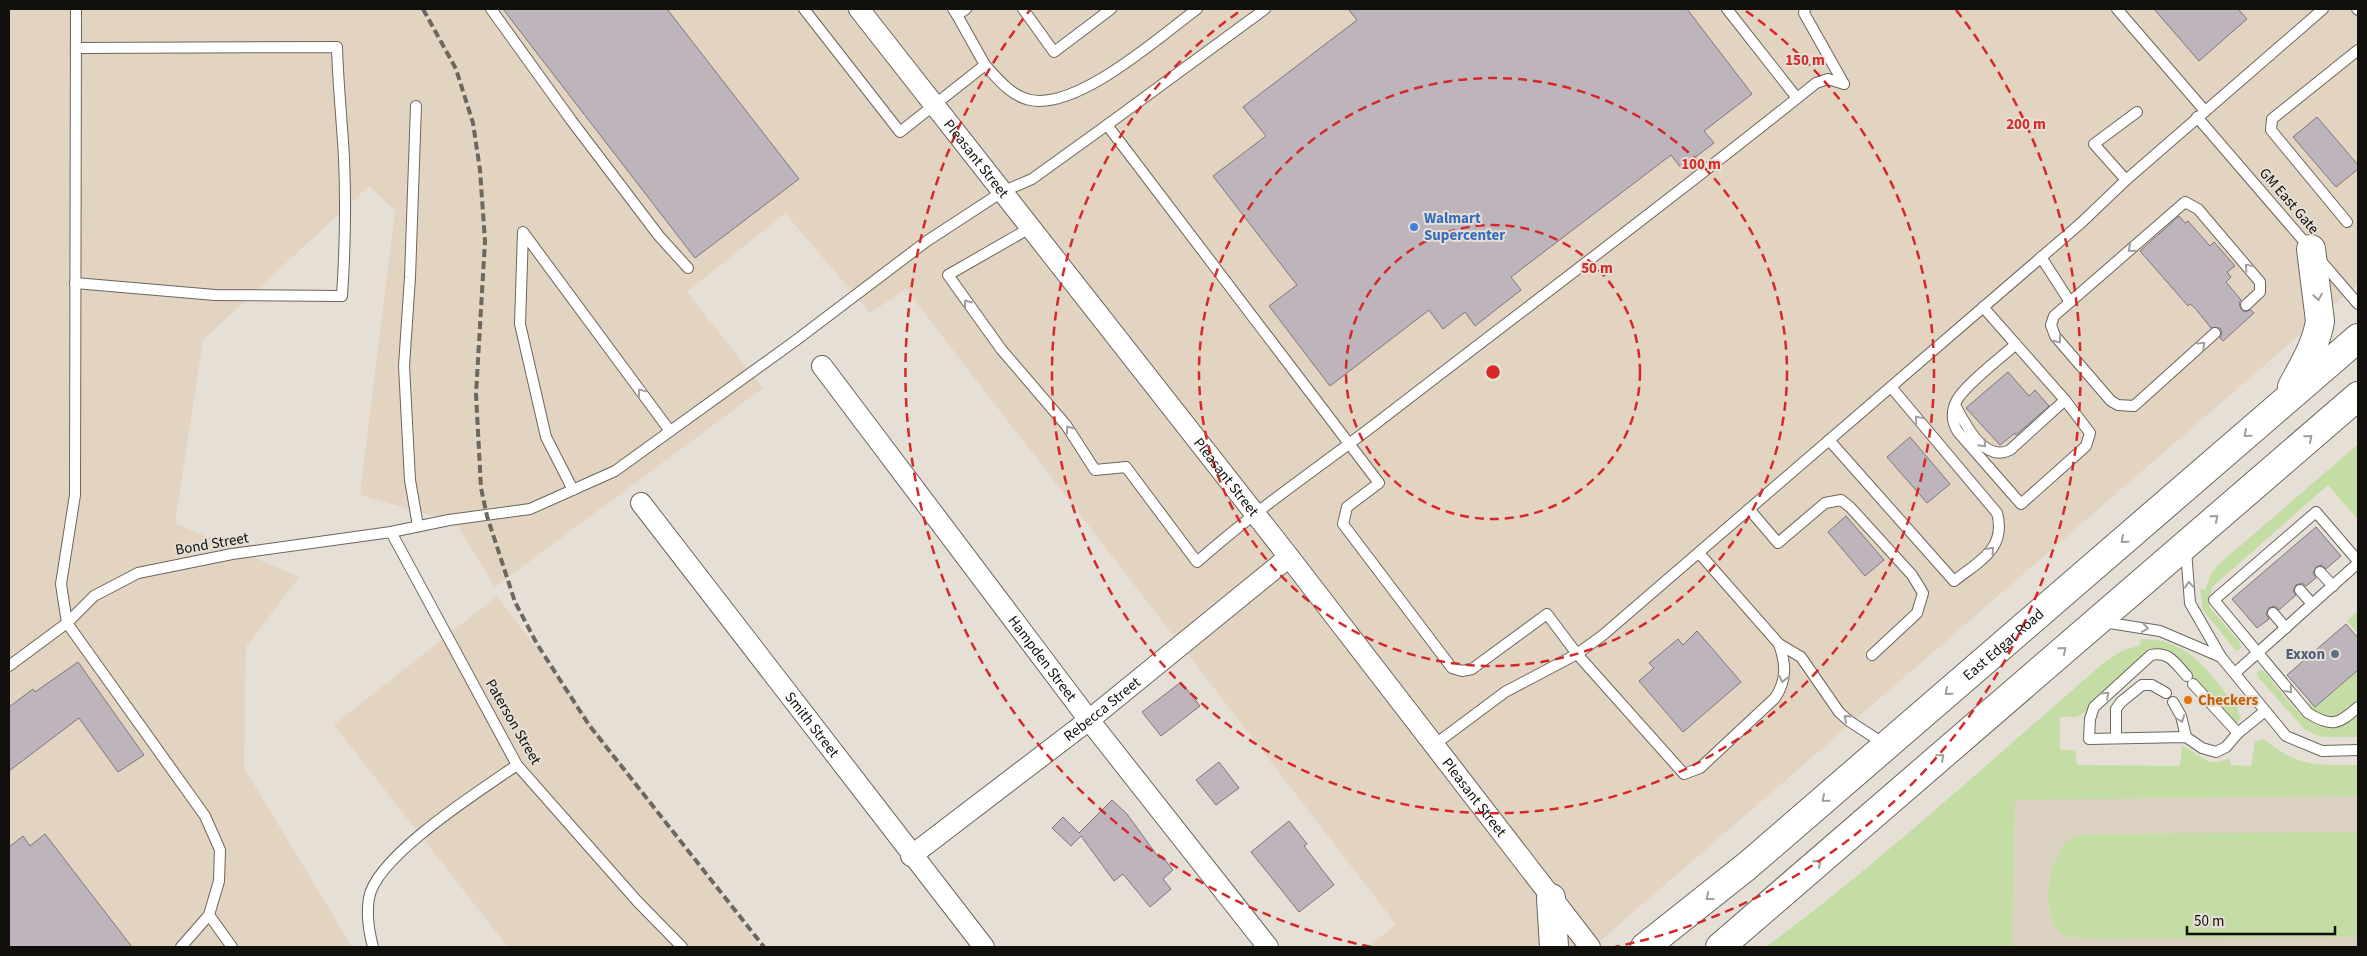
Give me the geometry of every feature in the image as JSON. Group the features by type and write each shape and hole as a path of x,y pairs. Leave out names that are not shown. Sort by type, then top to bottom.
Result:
{"highway":[{"path":"2284,402 2309,357 2318,333 2320,310 2311,249"},
{"name":"East Edgar Road","path":"1645,947 1747,866 2358,338"},
{"path":"1720,947 2185,544 2346,416 2358,396"},
{"path":"1551,898 1554,947"}],"street":[{"name":"Pleasant Street","path":"859,9 1289,557 1590,947"},
{"name":"Hampden Street","path":"822,366 1089,720 1268,947"},
{"name":"Smith Street","path":"641,503 911,856 984,947"},
{"name":"Rebecca Street","path":"911,856 1089,720 1289,557"}],"lane":[{"path":"76,9 75,494 60,584 67,623 205,816 220,850 219,881 209,914 181,947"},
{"path":"491,9 571,120 659,236 688,268"},
{"path":"804,9 900,132 985,65"},
{"path":"1023,9 1054,52 1111,9"},
{"path":"959,11 985,65 1005,87 1028,100 1049,101 1074,93 1118,68 1197,9"},
{"name":"Bond Street","path":"9,666 67,623 94,596 138,573 232,554 391,532 449,520 530,509 615,471 796,341 927,241 1002,192 1032,178 1265,9"},
{"path":"1727,9 1797,98"},
{"path":"1030,228 948,276 1002,349 1066,425 1095,470 1126,467 1197,562 1231,531 1350,443 1715,164 1816,83 1828,79 1844,84 1804,13 1805,9"},
{"name":"GM East Gate","path":"2117,9 2311,249 2358,304"},
{"path":"1434,745 1505,692 1577,654 1603,635 2041,257 2318,10"},
{"path":"75,283 215,295 342,296 344,260 344,157 338,90 337,47 76,48"},
{"path":"2347,222 2270,130 2272,119 2358,50"},
{"path":"416,106 410,277 404,366 410,480 418,526"},
{"path":"2126,180 2094,144 2137,112"},
{"path":"1107,125 1379,483 1347,507 1343,524 1449,666 1462,672 1472,669 1547,614 1577,654 1684,774 1700,768 1765,709 1782,688 1785,671 1779,644"},
{"path":"2215,333 2134,406 2118,405 2111,400 2051,331 2052,320 2070,302 2185,202 2198,209 2260,282 2260,292 2246,305"},
{"path":"573,490 546,436 520,324 523,232 580,312 670,431"},
{"path":"2041,257 2070,302"},
{"path":"1983,307 2016,344 2065,400 2089,430 2088,443 2020,504 1958,432 1953,420 1955,405 1960,396 2016,344"},
{"path":"1829,440 1954,581 1996,546 2001,526 1997,513 1891,387"},
{"path":"1955,405 1963,422 1986,448 1991,452 2004,453 2010,450 2065,400"},
{"path":"1748,509 1778,542 1825,503 1841,500 1912,575 1923,593 1918,613 1872,656"},
{"path":"2235,673 2257,653 2286,628 2358,562 2316,512 2271,557 2244,580 2214,600 2257,653 2308,714 2319,720 2332,723 2343,720 2358,707"},
{"name":"Paterson Street","path":"391,532 517,765 637,901 682,947"},
{"path":"2185,544 2190,602 2221,658 2265,712 2286,736 2322,751 2358,750"},
{"path":"1698,553 1779,644 1801,657 1839,712 1849,721 1887,746"},
{"path":"2320,572 2332,586"},
{"path":"2300,590 2312,604"},
{"path":"2273,613 2286,628"},
{"path":"2097,621 2160,631 2221,658"},
{"path":"2238,733 2169,655 2160,653 2151,655 2094,708 2090,720 2089,739 2186,737 2202,748 2216,752 2226,747 2238,733 2265,712"},
{"path":"2116,738 2116,709 2121,702 2142,685 2152,685 2166,693"},
{"path":"2173,702 2181,716 2186,737"},
{"path":"373,947 368,929 369,897 387,864 445,816 517,765"},
{"path":"209,914 232,947"}],"shaded area":[{"path":"9,9 2358,9 2358,284 1593,947 1369,947 1396,924 906,289 870,313 785,213 687,292 763,388 495,587 458,526 449,520 360,495 395,211 369,186 203,340 175,523 299,577 246,647 244,768 352,947 9,947"},
{"path":"497,596 760,947 508,947 334,725"},
{"path":"2358,768 2358,947 1783,947 1993,771"}],"green space":[{"path":"2358,444 2358,520 2328,485 2212,587 2209,602 2210,608 2240,643 2241,648 2236,651 2203,610 2200,589 2205,590 2211,574 2217,566"},
{"path":"2358,611 2358,633 2347,621"},
{"path":"2140,639 2173,645 2197,660 2238,708 2240,719 2236,723 2196,681 2191,673 2189,674 2174,653 2162,648 2151,650 2113,682 2084,713 2076,717 2060,717 2060,750 2075,750 2077,765 2180,766 2182,746 2209,761 2222,761 2230,758 2230,765 2251,766 2255,742 2263,739 2297,760 2323,765 2358,765 2358,796 2015,800 2012,947 1766,947 1854,879 2106,661 2122,651 2141,645"},
{"path":"2260,670 2264,671 2294,708 2305,718 2317,725 2329,728 2343,725 2358,715 2358,737 2322,737 2305,730 2258,677 2257,673"},
{"path":"2358,670 2358,701 2344,712 2332,717 2326,717 2313,711 2306,704 2310,701 2316,707"},
{"path":"2358,832 2358,937 2089,939 2062,935 2055,926 2051,915 2049,887 2051,872 2061,848 2069,840 2077,836 2087,834"}],"building":[{"path":"503,9 667,9 799,179 695,258"},
{"name":"Walmart Supercenter","path":"1348,9 1687,9 1752,94 1704,131 1714,143 1681,168 1671,155 1511,277 1521,290 1475,326 1465,312 1443,329 1429,310 1330,386 1269,306 1297,285 1213,176 1266,136 1243,107 1357,20"},
{"path":"2154,9 2238,9 2247,19 2199,61"},
{"path":"2317,117 2358,165 2358,169 2336,187 2293,137"},
{"path":"2179,216 2185,223 2188,221 2210,246 2214,242 2235,266 2227,272 2231,277 2226,282 2241,300 2239,303 2241,309 2244,312 2251,310 2254,313 2223,341 2220,338 2222,332 2220,328 2211,328 2195,308 2190,304 2188,306 2140,251"},
{"path":"2008,372 2029,396 2035,390 2049,406 2016,435 2015,433 2000,445 1966,408"},
{"path":"1910,437 1950,484 1927,503 1887,457"},
{"path":"1846,516 1884,560 1865,576 1828,532"},
{"path":"2316,527 2341,556 2326,569 2322,565 2316,567 2313,573 2316,578 2306,586 2302,583 2296,585 2293,591 2296,595 2279,610 2275,606 2269,608 2266,614 2269,619 2257,628 2232,599"},
{"name":"Exxon","path":"2346,624 2358,638 2358,670 2315,707 2287,675"},
{"path":"1697,631 1741,682 1683,732 1639,681 1654,668 1649,663 1678,639 1683,645"},
{"path":"78,662 144,755 118,772 79,718 9,771 9,707 33,689 35,692"},
{"path":"1181,682 1200,706 1161,736 1142,712"},
{"path":"1219,762 1239,788 1216,805 1196,780"},
{"path":"1112,800 1127,814 1159,858 1162,856 1173,870 1163,879 1171,889 1150,907 1123,874 1114,881 1081,836 1071,846 1052,828 1063,817 1079,833"},
{"path":"1289,821 1307,844 1304,846 1334,885 1299,912 1251,852"},
{"path":"45,834 132,947 9,947 9,847 23,836 30,846"}],"railway":[{"path":"423,9 456,69 473,123 480,170 485,241 476,394 481,488 487,516 515,602 537,644 589,725 764,947"}],"place":[{"name":"Walmart Supercenter","path":"1414,227"},
{"name":"Exxon","path":"2335,654"},
{"name":"Checkers","path":"2188,700"}]}
